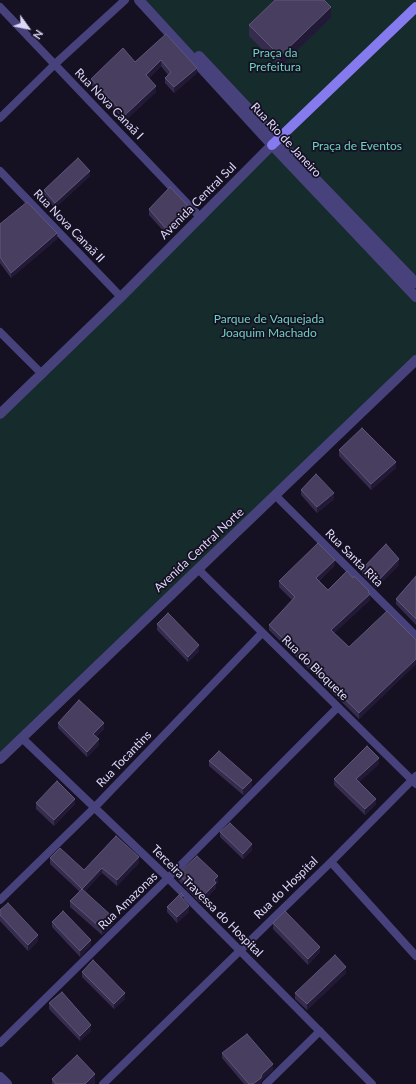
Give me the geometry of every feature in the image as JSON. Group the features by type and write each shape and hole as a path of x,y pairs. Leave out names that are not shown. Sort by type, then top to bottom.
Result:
{"main road":[{"name":"Avenida Central Sul","path":"275,143 416,8"}],"street":[{"path":"0,118 55,64 125,0"},
{"name":"Rua Rio de Janeiro","path":"139,0 275,143 416,283"},
{"name":"Rua Rio de Janeiro","path":"148,0 275,143 416,297"},
{"name":"Rua Nova Canaã I","path":"0,7 201,218"},
{"name":"Avenida Central Sul","path":"0,414 201,218 275,143"},
{"name":"Rua Nova Canaã II","path":"0,172 121,296"},
{"path":"0,332 42,374"},
{"name":"Avenida Central Norte","path":"0,760 416,360"},
{"name":"Rua Santa Rita","path":"276,496 416,636"},
{"name":"Rua do Bloquete","path":"198,568 262,633 415,780"},
{"name":"Rua Tocantins","path":"0,900 94,808 262,633"},
{"name":"Rua Amazonas","path":"0,1043 168,878 338,707"},
{"name":"Terceira Travessa do Hospital","path":"22,738 168,878 372,1084"},
{"name":"Rua do Hospital","path":"103,1084 415,780"},
{"path":"331,862 416,956"},
{"path":"266,1084 320,1031"},
{"path":"0,1077 7,1084"}],"green space":[{"name":"Parque de Vaquejada Joaquim Machado","path":"139,0 416,0 416,360 0,759 0,410 272,145"}],"building":[{"path":"275,0 324,0 331,7 280,56 249,25"},
{"path":"166,34 197,68 174,87 165,78 171,72 161,60 146,75 156,86 125,115 91,79 123,48 135,62"},
{"path":"78,158 90,171 55,203 44,190"},
{"path":"170,187 190,208 167,230 149,209"},
{"path":"27,202 57,233 11,273 0,257 0,224"},
{"path":"362,428 396,462 371,484 339,450"},
{"path":"316,474 334,493 317,507 301,490"},
{"path":"318,543 335,560 316,578 328,590 347,571 369,591 368,592 370,594 331,630 349,647 387,611 416,640 416,659 359,713 269,625 295,597 279,581"},
{"path":"386,544 399,559 376,583 362,569"},
{"path":"416,576 416,619 396,599"},
{"path":"168,613 199,645 188,657 157,624"},
{"path":"79,700 104,723 93,734 99,739 87,752 58,723"},
{"path":"367,746 379,758 356,779 376,799 365,809 334,779"},
{"path":"219,751 252,780 243,789 209,761"},
{"path":"57,781 75,799 54,820 36,803"},
{"path":"230,823 252,844 243,854 220,832"},
{"path":"116,836 139,857 117,880 102,868 82,889 50,858 60,848 84,870"},
{"path":"197,856 218,876 214,880 216,883 203,896 199,896 178,874"},
{"path":"82,889 114,918 102,929 70,901"},
{"path":"181,893 184,896 180,896 189,906 177,917 167,907"},
{"path":"8,903 38,935 28,945 0,915 0,910"},
{"path":"63,911 91,940 80,951 52,922"},
{"path":"285,911 320,947 308,959 273,923"},
{"path":"335,955 346,967 307,1004 295,993"},
{"path":"93,960 125,993 114,1004 82,972"},
{"path":"62,992 91,1025 80,1036 49,1003"},
{"path":"247,1034 273,1064 262,1074 261,1078 253,1084 249,1084 222,1053"},
{"path":"77,1055 95,1074 85,1084 56,1084 52,1079"}],"park label":[{"name":"Praça da Prefeitura","path":"275,60"},
{"name":"Praça de Eventos","path":"357,146"}]}
